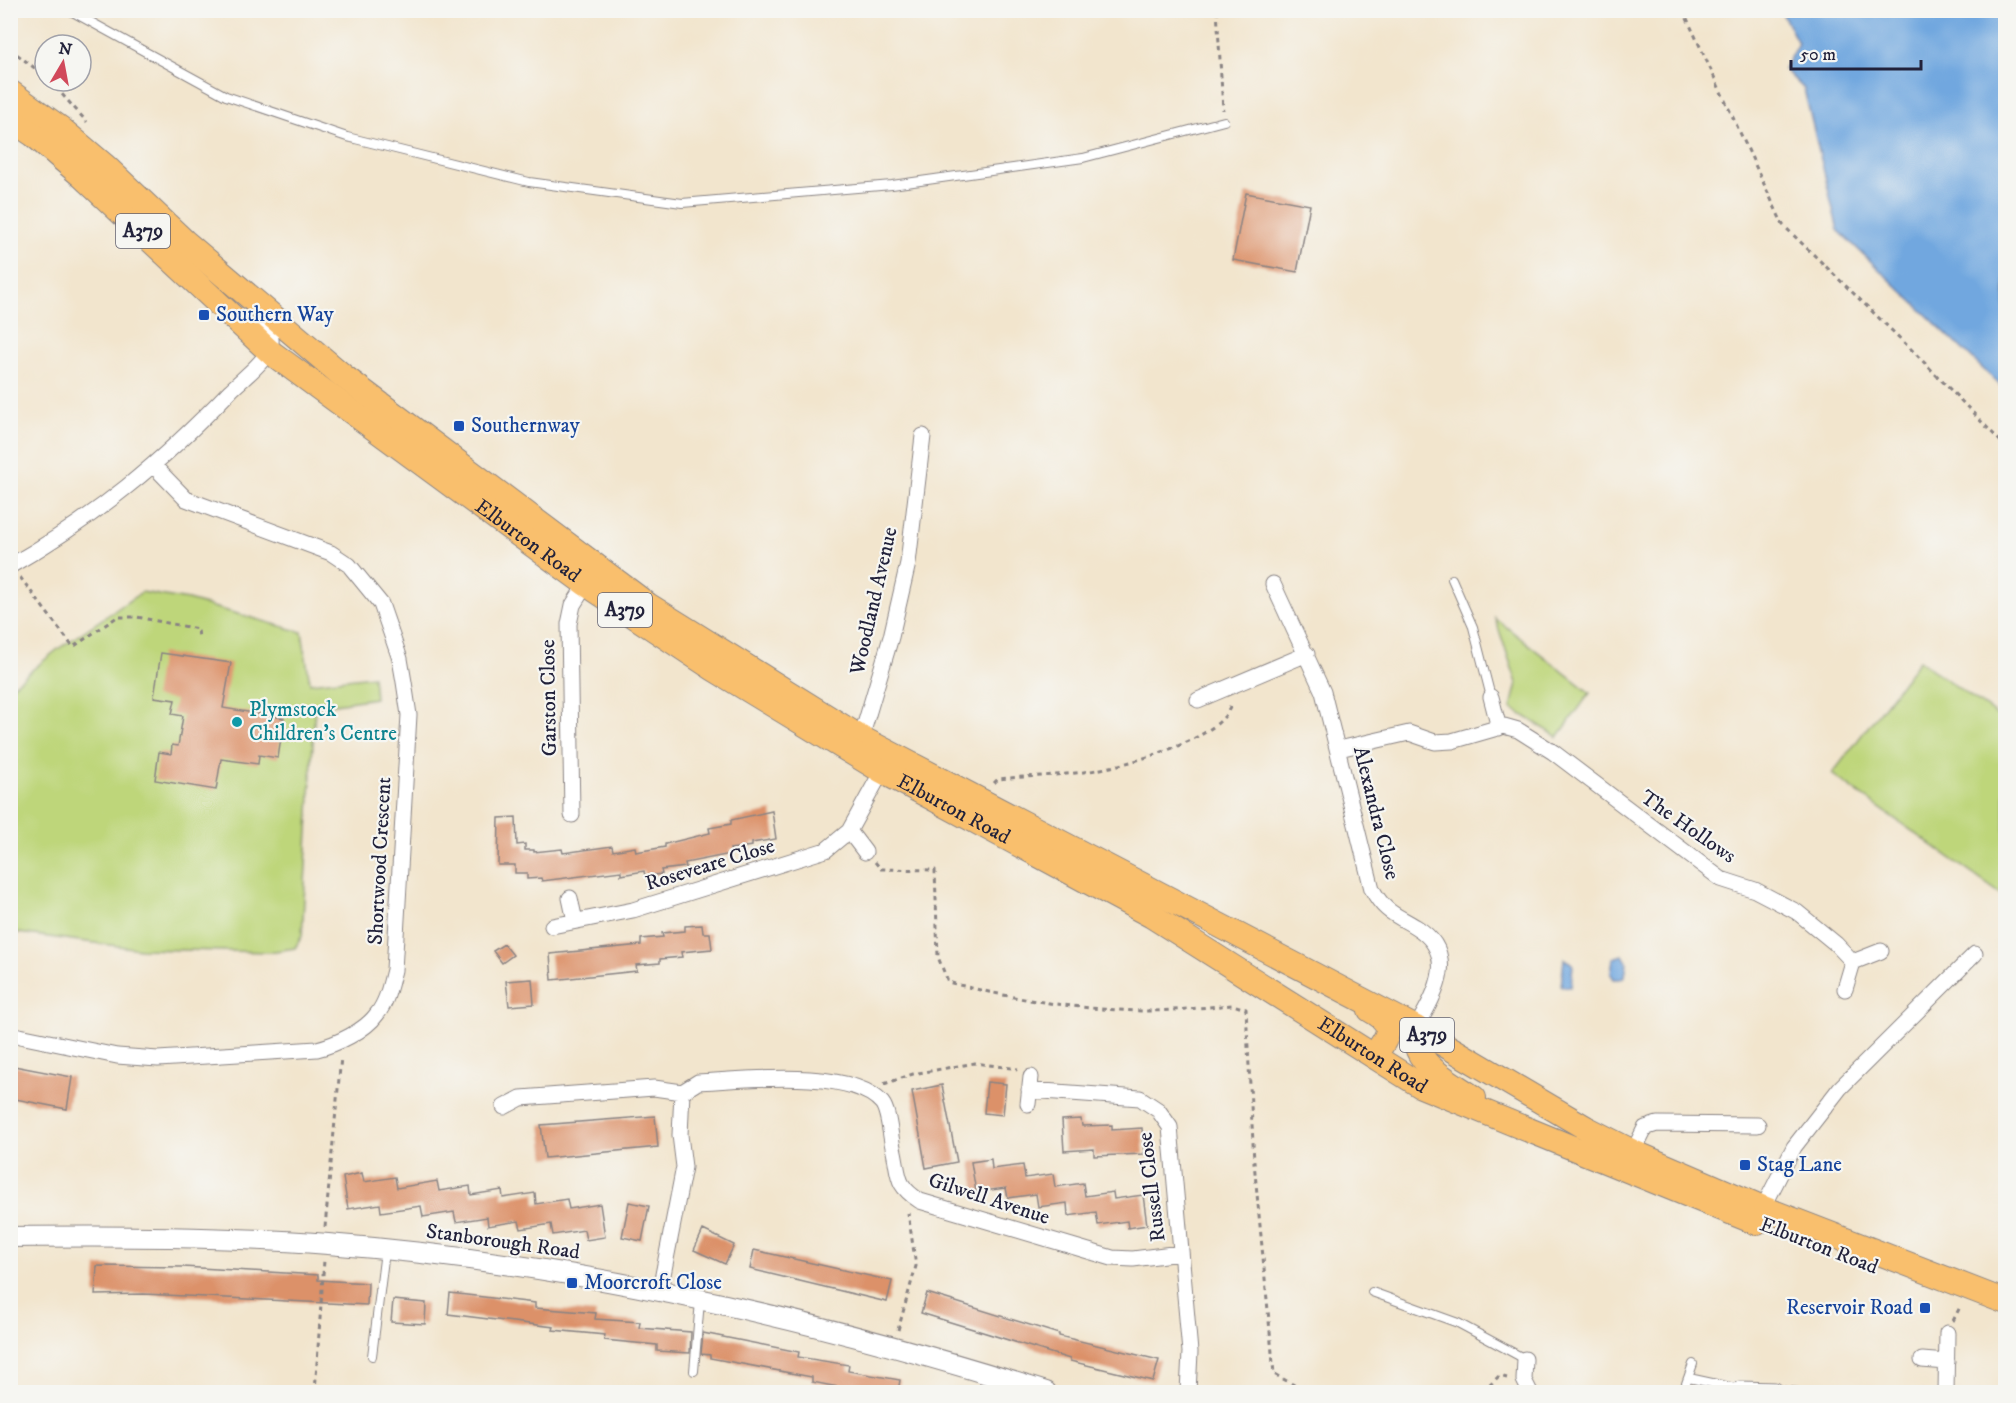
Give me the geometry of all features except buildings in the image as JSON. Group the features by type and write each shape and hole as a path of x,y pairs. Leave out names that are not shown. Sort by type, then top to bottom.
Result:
{"main road":[{"name":"Elburton Road","path":"10,92 60,128 106,167 251,300 343,376 594,566 723,654 861,738 1416,1028 1586,1128 1634,1152 1763,1208 2006,1302"},
{"name":"Elburton Road","path":"10,119 34,135 82,176 269,351 585,584 714,669 882,771 1152,916 1421,1086 1735,1214 2006,1319"},
{"name":"A379","path":"1326,981 1344,996 1384,1018 1388,1026 1387,1035 1374,1056"},
{"name":"A379","path":"1416,1028 1414,1038 1420,1059 1502,1119"}],"street":[{"path":"11,566 91,517 154,466 269,351 271,331 251,300"},
{"name":"Woodland Avenue","path":"861,738 891,637 908,563 923,436"},
{"name":"Shortwood Crescent","path":"10,1034 117,1056 158,1059 317,1049 342,1040 377,1016 387,995 394,970 409,715 400,659 381,604 349,565 332,554 186,499 154,466"},
{"name":"Garston Close","path":"572,815 569,624 573,605 585,584"},
{"name":"Alexandra Close","path":"1273,584 1323,692 1372,889 1380,904 1394,917 1416,927 1431,938 1441,963 1441,977 1432,1000 1416,1028"},
{"path":"1198,700 1307,654"},
{"path":"1491,697 1499,728"},
{"name":"The Hollows","path":"1339,750 1393,735 1409,733 1436,742 1452,741 1499,728 1518,730 1534,738 1721,879 1755,890 1797,912 1836,944 1853,962"},
{"name":"Roseveare Close","path":"552,926 633,910 797,861 826,850 849,831 882,771"},
{"path":"849,831 865,852"},
{"path":"570,898 575,921"},
{"path":"1845,989 1853,962 1881,951"},
{"path":"1763,1208 1794,1147 1840,1088 1975,954"},
{"path":"504,1107 521,1098 654,1088 682,1092 698,1082 814,1078 869,1092"},
{"name":"Russell Close","path":"1029,1090 1140,1098 1158,1110 1170,1127 1190,1352 1188,1392"},
{"path":"660,1290 684,1167 680,1135 682,1092"},
{"name":"Gilwell Avenue","path":"869,1092 883,1104 898,1177 908,1194 920,1202 1112,1258 1133,1259 1180,1253"},
{"path":"1634,1152 1645,1128 1657,1124 1758,1125"},
{"name":"Stanborough Road","path":"10,1237 224,1238 325,1244 446,1256 660,1290 700,1299 894,1346 1047,1392"},
{"path":"1946,1392 1947,1333"},
{"path":"1525,1359 1527,1386"},
{"path":"1922,1360 1947,1362"},
{"path":"1740,1389 1775,1390"}],"lane":[{"path":"69,10 226,96 347,137 529,182 682,203 892,185 1083,158 1224,121"},
{"path":"1452,579 1473,627 1491,697"},
{"path":"372,1356 385,1250"},
{"path":"1372,1292 1458,1323 1525,1359"},
{"path":"694,1371 700,1299"},
{"path":"1683,1392 1694,1364"},
{"path":"1689,1378 1740,1389"},
{"path":"1775,1390 1799,1392"}],"path":[{"path":"1217,10 1224,121"},
{"path":"1683,10 1783,225 1914,352 2006,447"},
{"path":"10,49 33,67"},
{"path":"11,566 73,647 117,617 137,617 198,629 199,639"},
{"path":"978,799 998,779 1090,771 1156,754 1205,733 1230,712 1235,684"},
{"path":"865,852 881,869 934,870 938,957 948,982 992,993 1082,1008 1148,1011 1233,1005 1246,1009 1254,1162 1274,1374 1307,1392"},
{"path":"315,1392 342,1040"},
{"path":"869,1092 889,1081 913,1074 975,1063 1021,1069 1029,1090"},
{"path":"894,1346 916,1266 908,1224 908,1194"},
{"path":"1947,1333 1963,1301"},
{"path":"1484,1392 1499,1376 1527,1386"}],"green space":[{"path":"142,592 188,600 302,632 310,683 373,676 375,698 315,707 302,936 295,948 269,952 141,949 11,932 10,688 58,649"},
{"path":"1495,618 1590,693 1558,737 1511,708 1517,683"},
{"path":"1919,660 2005,721 2005,897 1832,774"}],"water":[{"path":"1781,11 2005,11 2005,390 1838,230 1804,89 1784,69 1798,43"},
{"path":"1623,955 1627,962 1625,976 1614,979 1611,974 1613,958"},
{"path":"1564,959 1573,964 1571,987 1561,986"}],"place":[{"name":"Southern Way","path":"204,315"},
{"name":"Southernway","path":"459,426"},
{"name":"Plymstock Children's Centre","path":"237,722"},
{"name":"Stag Lane","path":"1745,1165"},
{"name":"Moorcroft Close","path":"572,1283"},
{"name":"Reservoir Road","path":"1925,1308"}]}
